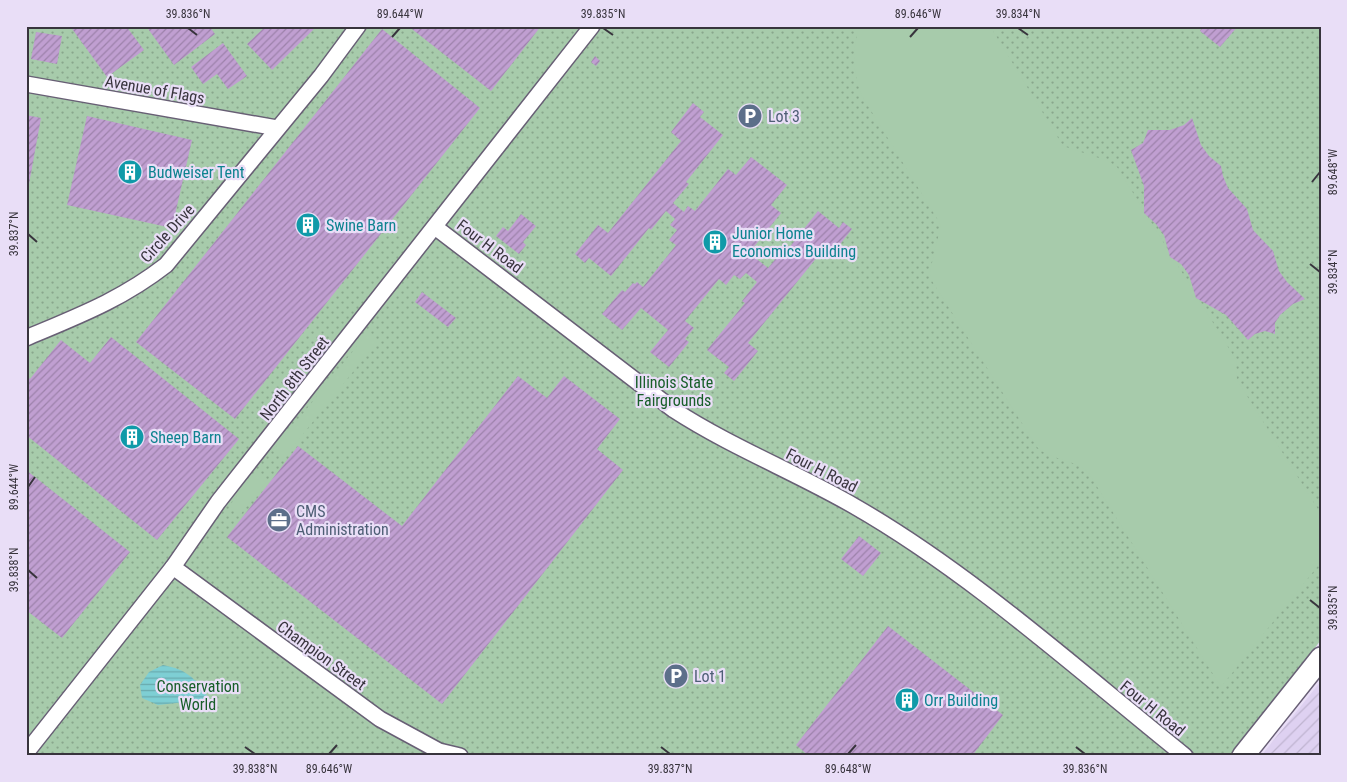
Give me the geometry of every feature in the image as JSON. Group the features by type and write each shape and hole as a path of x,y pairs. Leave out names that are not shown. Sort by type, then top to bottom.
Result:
{"main road":[{"path":"1243,756 1321,658"}],"street":[{"name":"Circle Drive","path":"26,338 110,303 138,288 166,266 321,76 358,26"},
{"name":"North 8th Street","path":"26,753 173,567 224,495 589,28"},
{"name":"Avenue of Flags","path":"26,84 277,128"},
{"name":"Four H Road","path":"435,227 659,399 690,420 854,506 937,559 1185,756"},
{"name":"Champion Street","path":"173,567 380,719 439,752 460,756"}],"shaded area":[{"path":"163,665 178,669 189,675 208,697 204,700 158,705 142,698 140,685 149,672"},
{"path":"1321,681 1321,756 1261,756"}],"green space":[{"name":"Illinois State Fairgrounds","path":"26,26 1321,26 1321,640 1230,756 26,756"},
{"path":"860,26 990,26 1063,146 1108,161 1117,167 1236,360 1237,380 1321,514 1321,562 1221,687 1088,472 1076,464 1048,455 1037,447 932,281 930,271 941,225 862,96 854,61 855,44"},
{"path":"365,336 370,336 377,342 283,459 273,451"},
{"path":"255,473 266,482 240,515 229,506"}],"building":[{"path":"70,26 126,26 144,50 107,77"},
{"path":"146,26 209,26 215,34 174,65"},
{"path":"266,26 310,26 314,29 272,70 247,44"},
{"path":"408,26 541,26 491,91"},
{"path":"1203,26 1238,26 1220,47 1200,31"},
{"name":"Swine Barn","path":"382,29 480,108 235,419 136,342"},
{"path":"36,32 62,36 57,64 31,59"},
{"path":"223,43 247,76 228,89 217,74 203,84 191,67"},
{"path":"595,56 600,61 596,66 591,62"},
{"name":"Junior Home Economics Building","path":"693,103 704,112 700,117 723,135 686,182 689,184 673,203 684,212 688,206 695,211 728,169 736,175 751,157 787,185 771,205 781,213 749,253 768,268 778,256 781,258 818,211 839,228 843,222 852,229 830,257 822,251 748,343 758,351 734,381 724,373 729,367 707,350 745,303 742,301 757,282 746,273 740,279 734,275 726,285 719,279 685,321 694,328 685,339 689,342 669,367 650,352 668,330 641,308 622,330 602,314 622,290 625,292 633,283 637,282 643,287 676,245 669,240 677,230 670,225 675,219 666,211 651,230 649,228 611,276 589,258 585,263 575,254 598,225 608,233 681,141 671,132"},
{"path":"26,115 41,118 27,195 26,195"},
{"name":"Budweiser Tent","path":"87,116 192,140 172,228 67,205"},
{"path":"1192,118 1201,145 1209,156 1221,166 1228,188 1247,209 1253,230 1273,251 1279,271 1287,282 1305,299 1293,304 1280,315 1275,323 1275,334 1265,331 1255,334 1248,340 1226,315 1196,298 1189,275 1181,264 1170,257 1164,235 1144,213 1144,186 1131,150 1143,143 1148,130 1170,130 1184,125"},
{"path":"521,214 536,226 523,242 526,245 519,254 496,236 503,227 508,231"},
{"path":"422,292 456,318 448,327 415,302"},
{"name":"Sheep Barn","path":"111,337 239,439 157,540 26,435 26,375 30,379 61,340 90,363"},
{"path":"518,376 547,398 564,376 620,419 597,449 623,470 442,704 227,537 298,446 402,526"},
{"path":"26,470 130,552 62,638 26,610"},
{"path":"859,536 881,553 863,576 841,559"},
{"name":"Orr Building","path":"888,626 1003,715 972,756 809,756 796,745"}],"place":[{"name":"Lot 3","path":"750,116"},
{"name":"Budweiser Tent","path":"130,172"},
{"name":"Swine Barn","path":"308,225"},
{"name":"Junior Home Economics Building","path":"715,242"},
{"name":"Sheep Barn","path":"132,437"},
{"name":"CMS Administration","path":"279,520"},
{"name":"Lot 1","path":"676,676"},
{"name":"Orr Building","path":"907,700"}],"park label":[{"name":"Conservation World","path":"198,695"}]}
